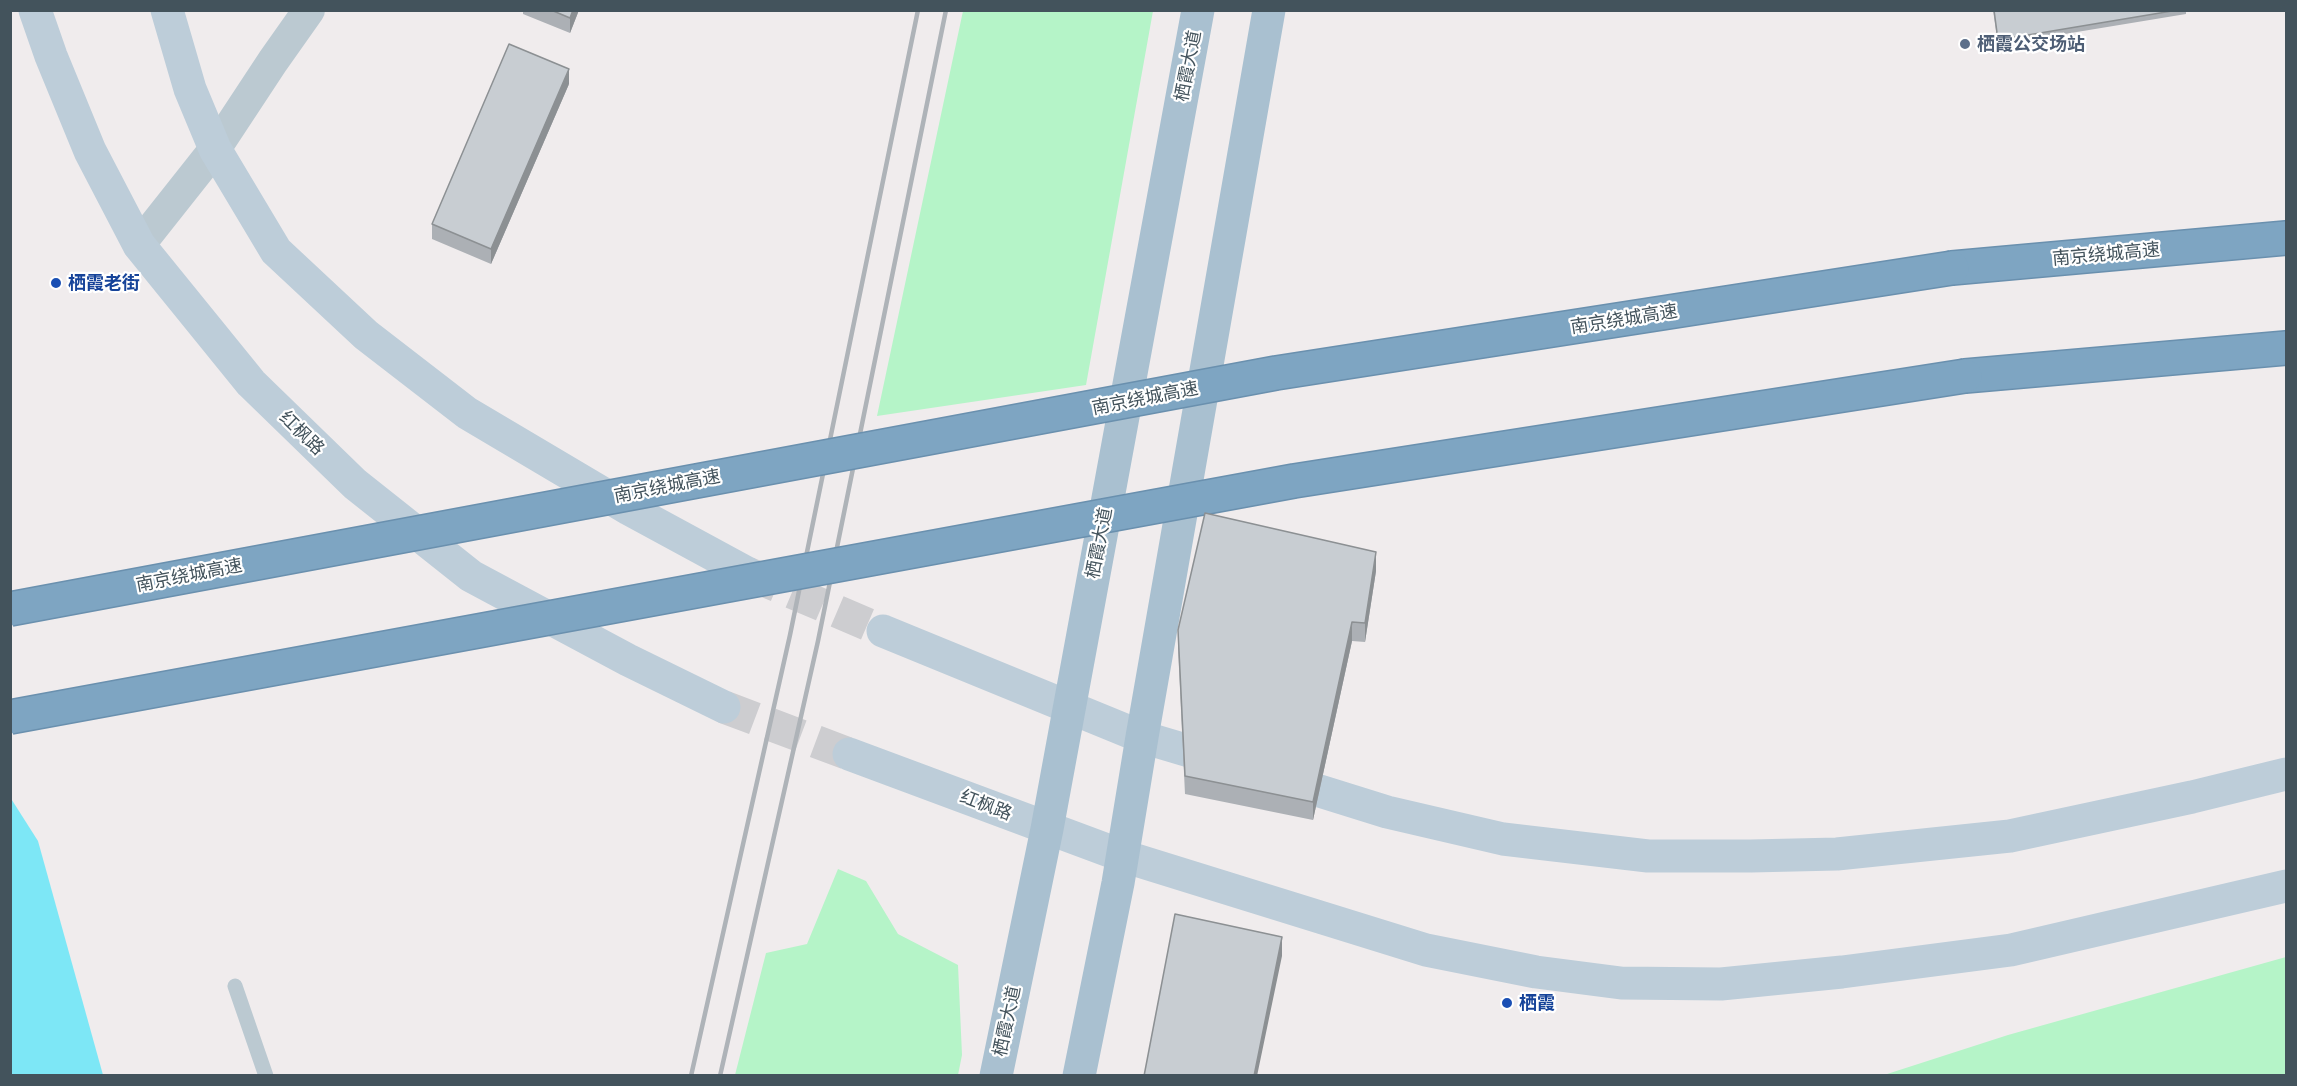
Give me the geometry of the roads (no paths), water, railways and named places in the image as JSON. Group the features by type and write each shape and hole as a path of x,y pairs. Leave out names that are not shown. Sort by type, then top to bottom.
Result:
{"highway":[{"name":"南京绕城高速","path":"10,609 1288,371 1952,268 2286,238"},
{"path":"10,717 1294,481 1965,376 2286,348"}],"main road":[{"name":"红枫路","path":"35,10 51,56 90,151 139,245 251,383 363,491 471,576 628,660 724,708"},
{"path":"167,10 190,89 214,149 276,251 366,335 467,413 629,509 747,573"},
{"name":"栖霞大道","path":"996,1076 1047,829 1198,10"},
{"path":"1079,1076 1123,856 1269,10"},
{"path":"883,631 1142,737 1387,812 1503,838 1648,856 1837,854 2010,836 2192,797 2286,774"},
{"name":"红枫路","path":"849,754 1123,856 1426,951 1536,972 1621,983 1722,984 1842,972 2011,950 2286,886"}],"street":[{"path":"139,245 214,149 309,10"}],"lane":[{"path":"235,986 266,1076"}],"water":[{"path":"10,797 38,841 103,1075 11,1075"}],"tunnel":[{"path":"747,573 883,631"},
{"path":"724,707 849,754"}],"railway":[{"path":"691,1076 790,635 918,10"},
{"path":"720,1076 818,641 946,10"}],"place":[{"name":"栖霞公交场站","path":"1965,44"},
{"name":"栖霞老街","path":"56,283"},
{"name":"栖霞","path":"1507,1003"}]}
